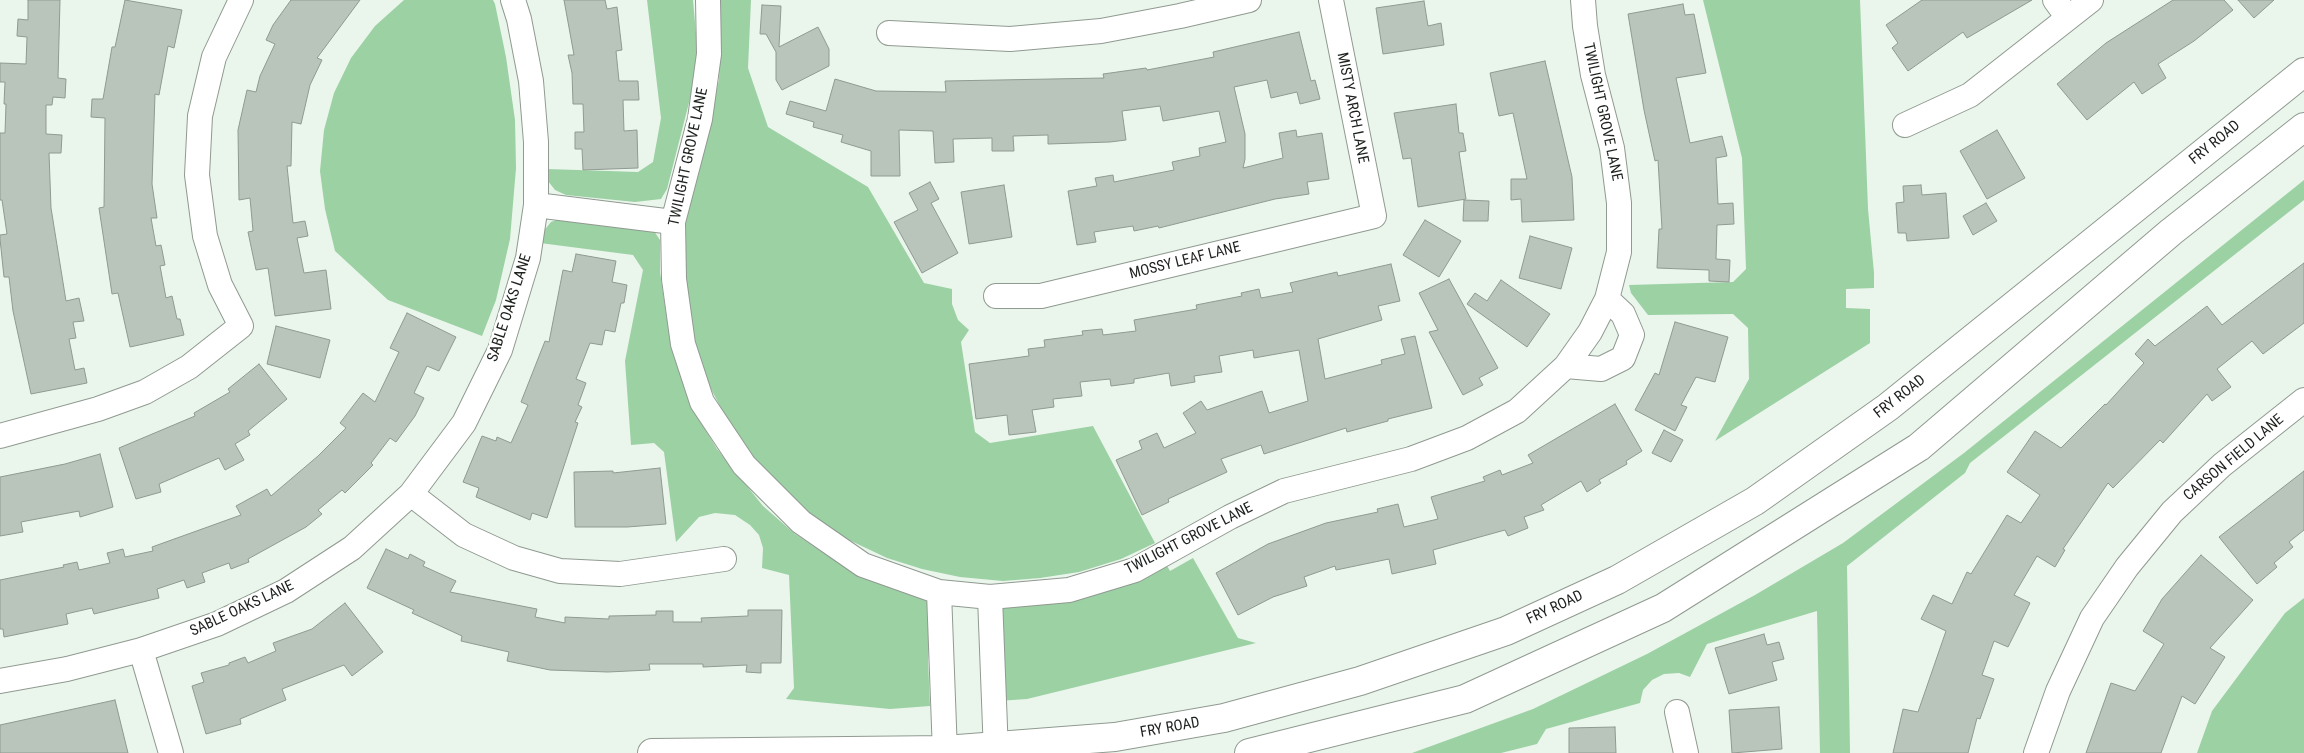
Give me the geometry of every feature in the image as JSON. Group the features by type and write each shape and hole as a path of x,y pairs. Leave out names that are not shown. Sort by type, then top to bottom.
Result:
{"main road":[{"name":"FRY ROAD","path":"652,753 945,752 996,750 1115,737 1224,718 1270,706 1360,681 1506,631 1617,580 1756,501 1888,407 2304,72"},
{"path":"1249,753 1464,699 1663,608 1919,447 2172,232 2304,127"}],"street":[{"path":"1,430 98,409 145,392 189,367 241,326 220,285 205,236 198,175 200,116 214,57 241,0"},
{"name":"SABLE OAKS LANE","path":"0,682 67,669 141,650 217,624 286,591 352,548 411,494 464,422 500,350 528,258 536,205 536,142 531,81 520,19 513,0"},
{"name":"TWILIGHT GROVE LANE","path":"708,0 709,54 700,119 673,222 674,279 683,344 702,402 744,465 801,522 863,565 939,592 990,597 1069,590 1135,570 1230,517 1284,492 1411,459 1467,438 1517,411 1566,366 1590,332 1607,299 1619,252 1619,203 1612,148 1591,66 1583,0"},
{"path":"890,33 1010,39 1101,31 1179,8 1249,0"},
{"name":"MISTY ARCH LANE","path":"1331,0 1374,216"},
{"path":"1905,125 1970,95 2062,9 2092,0"},
{"path":"536,205 673,222"},
{"name":"MOSSY LEAF LANE","path":"996,296 1041,296 1374,216"},
{"path":"1566,366 1601,369 1623,358 1632,335 1623,314 1607,299"},
{"name":"CARSON FIELD LANE","path":"2036,753 2058,691 2092,618 2127,567 2172,512 2222,465 2304,400"},
{"path":"411,494 464,535 514,558 560,571 620,574 724,559"},
{"path":"939,592 945,752"},
{"path":"990,597 996,750"},
{"path":"141,650 170,753"},
{"path":"1677,712 1686,753"}],"green space":[{"path":"404,0 493,0 495,4 506,57 515,120 516,168 510,239 496,300 482,336 388,300 335,251 325,209 320,171 324,130 334,93 351,58 375,26"},
{"path":"647,0 693,0 697,45 695,79 667,189 661,199 635,202 566,195 555,190 548,181 547,169 638,172 653,162 661,118"},
{"path":"717,0 751,0 748,68 768,127 868,187 924,283 952,289 952,304 958,320 969,330 961,342 975,432 990,443 1093,426 1155,543 1121,559 1079,572 1003,581 960,577 922,569 887,558 849,540 815,519 782,491 755,462 731,427 710,387 696,349 687,310 683,270 685,226 719,80 720,50"},
{"path":"1703,0 1860,0 1868,209 1874,273 1874,288 1846,289 1846,308 1870,309 1870,343 1715,441 1749,379 1748,328 1733,314 1648,315 1631,293 1629,285 1733,282 1746,269 1742,158"},
{"path":"2304,180 2304,200 1970,463 1965,473 1847,566 1850,753 1820,753 1817,611 1707,644 1690,677 1679,673 1664,674 1652,680 1643,690 1640,703 1546,729 1537,744 1501,753 1412,753 1533,709 1647,654 1755,595 1843,543 1964,453"},
{"path":"562,218 654,231 660,240 660,272 671,347 697,416 717,449 763,506 795,534 828,556 863,573 921,595 927,601 930,614 928,660 930,706 890,709 786,699 794,688 789,575 762,568 763,548 759,535 750,525 735,515 715,513 699,517 676,542 664,452 654,443 631,445 625,361 643,270 633,255 540,243 542,233 551,222"},
{"path":"1193,558 1238,638 1256,643 1027,699 998,701 997,618 1003,608 1166,564 1170,571"},
{"path":"2304,598 2304,753 2197,753 2212,711 2285,613"}],"building":[{"path":"28,0 60,0 58,78 66,79 65,98 53,97 52,105 46,105 46,134 62,135 61,153 49,153 51,208 66,301 79,298 84,321 73,322 76,338 69,339 75,370 84,368 87,383 31,394 13,311 9,277 4,277 0,239 0,235 7,234 2,200 0,200 0,133 5,133 6,104 4,104 5,82 0,82 0,63 26,64 27,37 17,36 18,19 28,20"},
{"path":"125,0 182,10 174,48 168,46 159,95 155,94 152,184 157,218 151,218 156,246 161,245 165,265 160,266 166,298 172,296 177,319 180,319 184,335 130,347 118,293 112,294 99,208 104,207 105,118 91,117 92,99 103,99 112,47 115,47"},
{"path":"291,0 360,0 317,58 322,60 310,85 301,124 292,122 291,166 287,166 293,223 305,221 308,236 297,238 304,273 326,270 331,309 275,316 268,268 256,270 248,232 253,231 250,198 239,200 238,130 247,90 256,92 260,76 275,44 266,40 273,25"},
{"path":"564,0 605,0 607,9 617,7 622,50 616,51 619,81 638,81 639,100 623,100 624,131 637,130 638,168 583,170 582,149 575,149 575,132 584,132 583,104 573,104 572,73 568,55 574,55"},
{"path":"1922,0 2032,0 1967,38 1963,32 1908,71 1892,48 1898,43 1886,25"},
{"path":"2173,0 2224,0 2233,10 2194,41 2158,64 2166,78 2142,94 2134,82 2087,120 2057,84 2106,43"},
{"path":"2238,0 2274,0 2254,18"},
{"path":"1424,1 1428,26 1441,23 1444,45 1383,54 1376,8"},
{"path":"1683,4 1685,15 1694,14 1706,73 1676,78 1690,143 1722,136 1727,156 1716,158 1718,204 1733,203 1734,224 1717,225 1716,259 1730,260 1729,282 1709,281 1709,270 1657,268 1659,229 1662,229 1658,160 1655,161 1644,110 1628,14"},
{"path":"762,5 781,6 779,47 818,27 829,49 829,66 782,90 776,80 776,52 766,34 760,34"},
{"path":"1299,32 1311,81 1315,80 1320,99 1300,104 1297,92 1271,98 1267,80 1234,87 1245,134 1243,168 1283,158 1279,133 1296,130 1297,137 1322,133 1329,179 1307,182 1309,194 1275,199 1159,228 1158,226 1134,231 1133,226 1094,232 1096,242 1077,245 1068,191 1097,186 1095,178 1113,175 1114,182 1174,170 1172,162 1200,156 1199,148 1226,142 1219,111 1163,121 1160,106 1122,111 1126,140 1110,142 1048,144 1048,135 1013,136 1014,151 992,151 992,138 953,139 954,162 935,163 933,131 899,130 900,176 871,176 871,151 841,142 843,135 813,127 814,122 786,114 790,101 826,111 835,79 876,91 946,92 945,81 1104,78 1103,74 1146,68 1147,70 1214,57 1213,52"},
{"path":"1545,61 1572,177 1574,220 1522,222 1521,199 1511,200 1511,179 1527,179 1513,113 1499,116 1490,73"},
{"path":"1456,104 1459,133 1463,133 1466,151 1459,152 1466,199 1418,207 1411,158 1403,159 1394,113"},
{"path":"1997,130 2025,178 1987,199 1960,151"},
{"path":"930,182 939,199 931,203 958,253 922,273 894,222 918,210 909,193"},
{"path":"1004,185 1012,237 969,244 961,192"},
{"path":"1921,185 1922,195 1946,193 1949,238 1907,241 1906,233 1898,233 1896,203 1904,202 1903,186"},
{"path":"1464,200 1489,201 1488,221 1463,221"},
{"path":"1986,203 1997,221 1973,235 1963,216"},
{"path":"1425,220 1461,241 1439,277 1403,255"},
{"path":"1530,236 1572,248 1561,289 1519,278"},
{"path":"576,254 616,261 612,282 627,285 624,303 621,303 615,332 605,330 602,345 590,343 576,379 586,383 578,405 582,407 575,422 578,423 547,518 532,513 530,520 476,497 479,488 463,482 482,436 496,441 497,437 511,443 528,405 521,402 545,341 549,342 563,270 572,272"},
{"path":"2304,263 2304,323 2263,354 2252,341 2217,369 2231,387 2212,401 2207,394 2163,443 2160,440 2113,488 2108,483 2063,549 2065,550 2055,567 2037,556 2014,595 2030,603 2008,647 1994,641 1982,675 1994,679 1980,719 1977,718 1968,753 1893,753 1903,709 1918,712 1946,631 1921,619 1933,595 1952,604 1967,572 1971,574 2007,515 2021,523 2040,495 2007,472 2035,431 2061,448 2106,405 2144,363 2135,354 2148,339 2155,346 2207,306 2222,325"},
{"path":"1391,264 1400,301 1378,306 1382,320 1318,339 1325,379 1382,364 1381,360 1405,354 1401,339 1415,336 1432,408 1347,432 1346,428 1264,454 1261,445 1221,459 1227,472 1168,499 1169,502 1142,515 1116,460 1142,449 1139,441 1157,433 1164,448 1196,433 1183,413 1201,401 1207,410 1262,391 1269,413 1308,401 1299,350 1254,358 1253,350 1219,356 1222,372 1194,376 1195,382 1171,386 1169,373 1134,379 1134,383 1111,386 1110,379 1080,382 1082,396 1053,399 1054,407 1032,410 1036,432 1009,435 1007,415 976,419 969,364 1029,356 1028,349 1045,347 1044,340 1083,335 1082,331 1102,329 1103,335 1136,331 1134,320 1197,309 1196,305 1242,296 1241,293 1259,289 1261,298 1293,292 1290,283 1337,272 1338,276"},
{"path":"1449,279 1498,368 1479,378 1483,385 1463,395 1429,332 1438,330 1419,293"},
{"path":"1501,280 1550,314 1527,347 1467,304 1475,293 1487,301"},
{"path":"407,313 456,337 439,371 427,366 414,393 424,398 415,416 396,442 390,438 371,463 373,465 345,493 342,490 318,510 322,514 306,527 248,559 249,562 231,569 229,563 202,573 205,582 187,588 184,580 157,589 159,598 94,614 92,608 66,614 68,624 4,637 3,629 0,629 0,580 64,567 63,565 77,562 79,570 110,563 107,553 123,549 125,557 153,551 152,547 241,515 236,506 267,489 271,496 318,456 346,428 340,423 363,393 375,402 399,352 390,348"},
{"path":"1675,322 1728,337 1715,382 1696,377 1681,405 1687,407 1675,431 1635,410 1655,373 1659,375"},
{"path":"276,326 330,340 320,378 267,364"},
{"path":"259,364 287,399 248,431 250,435 235,444 244,460 225,470 219,458 159,484 161,492 136,499 119,448 195,416 194,413 230,392 228,389"},
{"path":"1615,404 1642,451 1626,461 1627,464 1599,480 1601,483 1587,492 1581,481 1541,505 1544,510 1524,517 1528,528 1508,536 1505,530 1433,550 1436,564 1392,574 1389,559 1336,570 1335,566 1304,577 1307,586 1273,597 1238,615 1216,573 1268,544 1326,523 1378,512 1377,509 1398,504 1404,527 1438,519 1431,497 1485,481 1483,477 1500,470 1502,475 1533,463 1528,455"},
{"path":"1664,430 1683,440 1671,462 1652,453"},
{"path":"100,454 113,507 80,517 79,511 21,522 23,532 0,536 0,477 65,464"},
{"path":"660,468 666,524 627,527 575,527 574,472 613,471 613,473"},
{"path":"2304,471 2304,530 2289,542 2293,547 2274,563 2277,567 2257,584 2219,537"},
{"path":"386,549 408,559 410,554 425,562 423,566 456,581 450,592 537,609 535,617 565,623 565,617 609,619 609,616 656,615 656,611 673,611 673,622 702,622 701,618 748,616 748,610 782,610 781,663 761,663 761,673 746,672 747,665 703,667 703,664 649,664 650,670 608,672 550,670 507,661 509,652 461,641 462,636 412,613 414,610 367,588"},
{"path":"2201,555 2253,600 2210,648 2225,657 2195,704 2182,696 2161,753 2086,753 2111,683 2135,691 2164,644 2143,631 2162,599"},
{"path":"345,603 383,652 352,676 344,665 282,689 286,700 240,719 241,724 206,734 192,686 204,682 201,673 229,665 229,663 245,657 248,663 276,651 273,643 312,629"},
{"path":"1764,634 1767,645 1779,642 1784,659 1772,662 1777,680 1729,694 1715,648"},
{"path":"115,700 128,753 0,753 0,725"},
{"path":"1779,707 1782,749 1732,753 1729,710"},
{"path":"1615,727 1616,753 1569,753 1569,728"}]}
